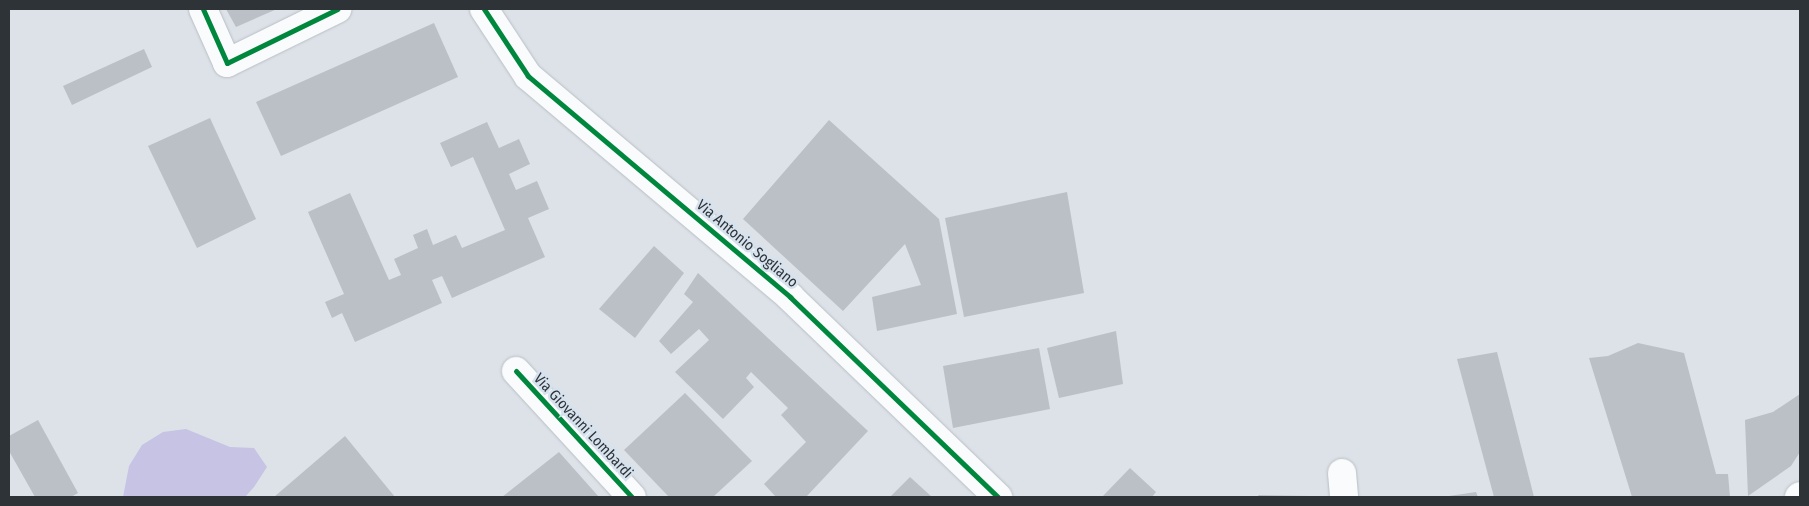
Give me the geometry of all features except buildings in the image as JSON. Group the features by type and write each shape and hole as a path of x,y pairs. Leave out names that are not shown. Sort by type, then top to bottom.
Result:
{"street":[{"path":"203,9 227,63 338,9"},
{"name":"Via Antonio Sogliano","path":"484,9 528,76 790,296 998,497"},
{"name":"Via Giovanni Lombardi","path":"516,371 632,497"}],"shaded area":[{"path":"186,429 230,447 254,448 267,467 245,497 123,497 129,466 142,445 163,432"}],"cycle path":[{"path":"203,9 227,63 337,9"},
{"path":"484,9 528,76 790,297 998,497"},
{"path":"516,371 632,497"}]}
